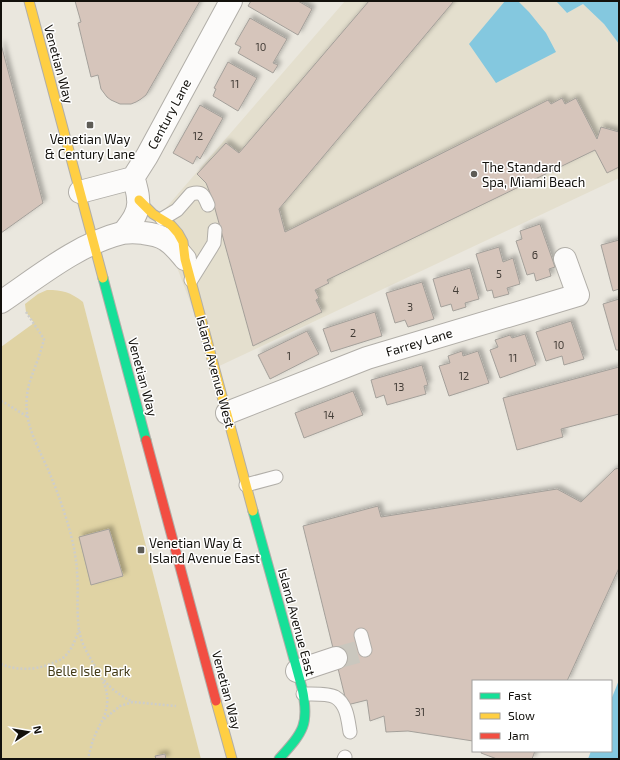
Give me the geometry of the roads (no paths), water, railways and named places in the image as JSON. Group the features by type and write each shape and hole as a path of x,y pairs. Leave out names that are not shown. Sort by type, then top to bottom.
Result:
{"main road":[{"name":"Venetian Way","path":"29,1 232,759"},
{"name":"Island Avenue West","path":"139,200 153,214 171,225 183,242 185,259 228,413 246,485"},
{"name":"Island Avenue East","path":"246,485 297,671 306,710 303,729 279,759"}],"street":[{"name":"Century Lane","path":"133,178 230,1"},
{"path":"80,192 133,178 139,200 138,211 134,219 123,233"},
{"name":"Island Avenue West","path":"7,298 83,248 123,233 150,233 158,236 174,246 185,259"},
{"name":"Farrey Lane","path":"228,413 367,358 578,295 565,259"},
{"path":"297,671 336,658"}],"lane":[{"path":"162,219 177,210 191,194 200,193 203,195 208,205"},
{"path":"191,280 214,243 215,230"},
{"path":"246,485 276,477"},
{"path":"361,636 365,650"},
{"path":"303,694 335,697 344,705 350,732"}],"water":[{"path":"505,1 518,1 529,12 546,33 556,52 496,83 469,44"},
{"path":"556,1 619,1 619,44 604,24 583,4 567,13"},
{"path":"619,680 619,759 588,759 591,752 612,752 612,698"}],"tunnel":[{"path":"336,658 365,650"}],"place":[{"name":"Venetian Way & Century Lane","path":"90,125"},
{"name":"The Standard Spa, Miami Beach","path":"474,174"},
{"name":"Venetian Way & Island Avenue East","path":"141,550"}],"park label":[{"name":"Belle Isle Park","path":"89,671"}]}
